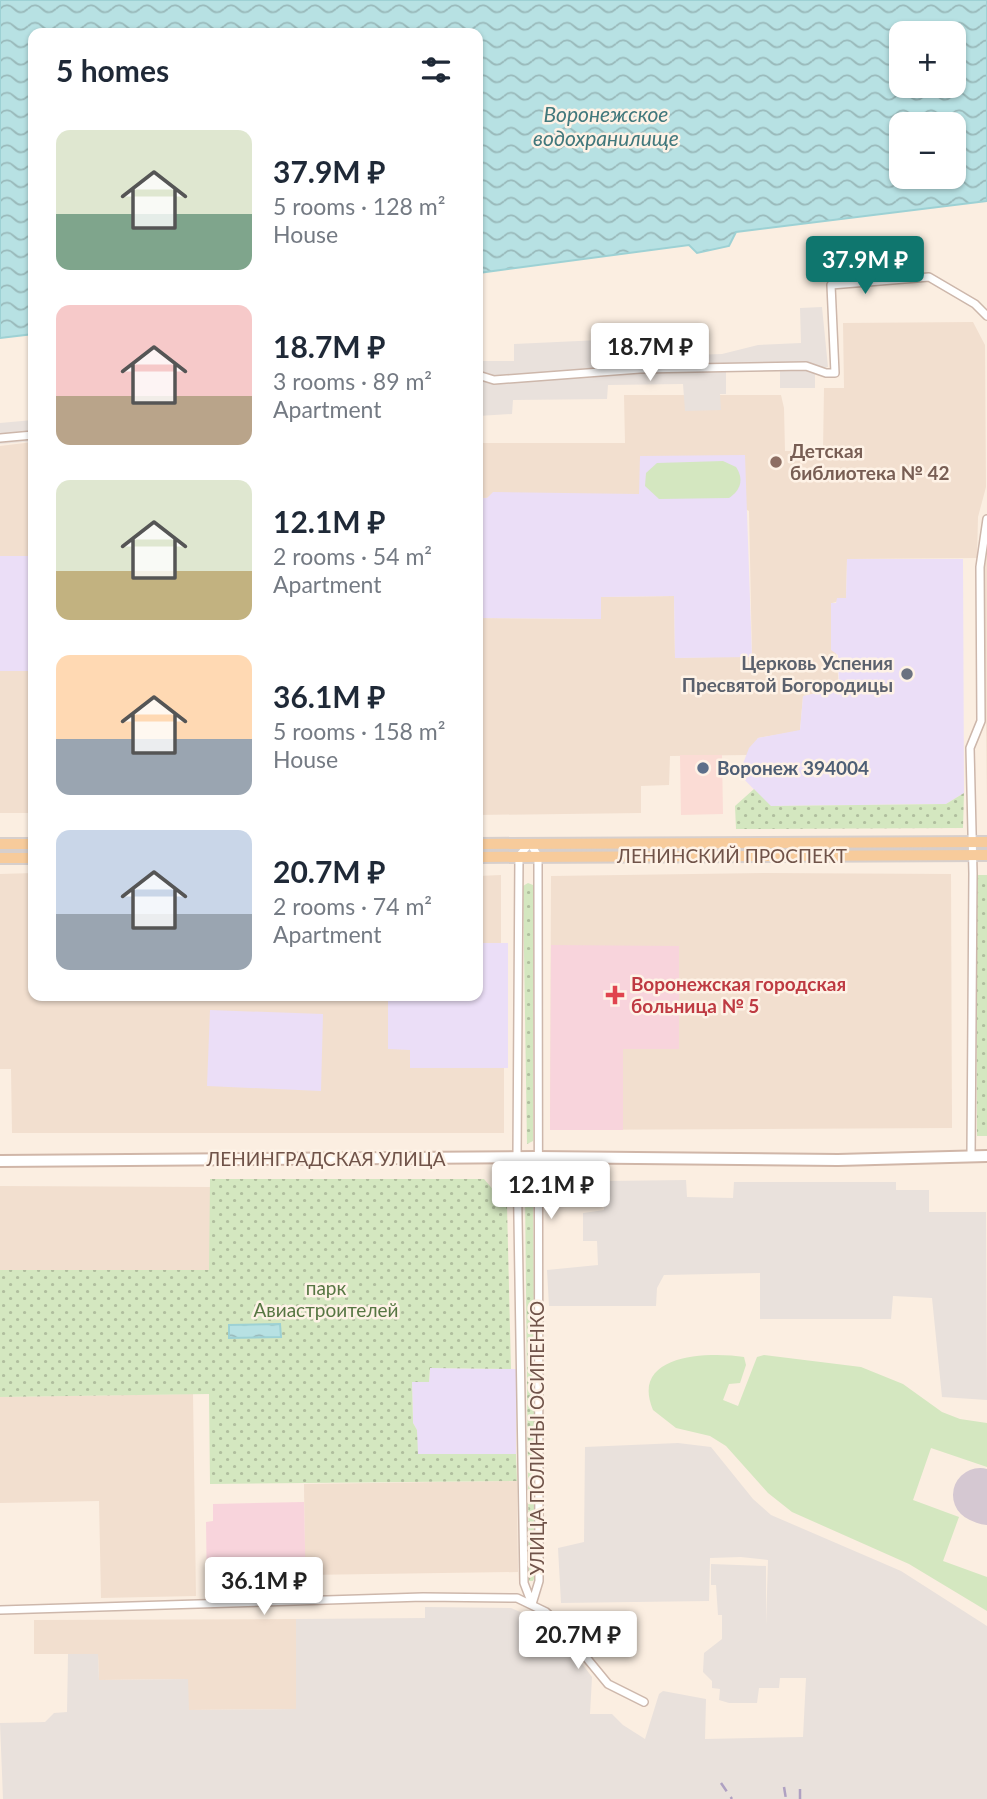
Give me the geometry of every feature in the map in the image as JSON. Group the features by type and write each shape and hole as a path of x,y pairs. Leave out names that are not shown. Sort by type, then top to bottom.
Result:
{"main road":[{"name":"ЛЕНИНСКИЙ ПРОСПЕКТ","path":"483,844 987,842"},
{"path":"0,844 28,844"},
{"name":"ЛЕНИНСКИЙ ПРОСПЕКТ","path":"483,857 987,855"},
{"path":"0,858 28,858"},
{"name":"ЛЕНИНГРАДСКАЯ УЛИЦА","path":"0,1161 517,1157 838,1160 987,1156"}],"street":[{"path":"483,377 494,380 640,369 806,366 826,373 835,373 831,285 929,276 975,304 987,316"},
{"path":"0,438 28,435"},
{"path":"971,1156 973,855 970,748 981,722 980,567 987,519"},
{"path":"519,856 530,843 538,856"},
{"name":"УЛИЦА ПОЛИНЫ ОСИПЕНКО","path":"519,856 517,1157 524,1583 532,1604"},
{"name":"УЛИЦА ПОЛИНЫ ОСИПЕНКО","path":"532,1604 538,1581 538,856"},
{"path":"0,1610 500,1595 532,1604 557,1622 608,1684 644,1702"}],"shaded area":[{"path":"822,307 828,367 815,368 815,388 780,388 780,370 726,371 726,394 720,394 721,410 685,411 683,384 608,385 607,399 513,400 512,414 483,416 483,361 514,361 514,344 622,339 622,329 635,328 636,338 689,338 690,355 722,354 758,345 801,343 800,308"},
{"path":"973,322 985,345 986,487 978,517 977,558 847,559 846,599 832,603 839,688 803,696 800,731 758,738 747,755 670,756 669,785 641,786 641,813 483,815 483,618 600,619 601,597 674,596 675,658 752,656 749,511 640,456 640,494 483,498 483,443 625,443 624,395 781,395 785,451 823,451 824,388 844,388 843,323"},
{"path":"28,420 28,441 0,444 0,423"},
{"path":"28,443 28,556 0,556 0,446"},
{"path":"745,455 752,657 675,658 674,596 601,597 601,619 483,618 483,498 493,492 639,494 640,456"},
{"path":"987,553 987,801 984,571"},
{"path":"0,556 28,556 28,671 0,671"},
{"path":"847,559 963,559 964,793 946,804 770,806 739,774 749,748 758,738 800,730 803,696 839,688 838,655 831,650 831,603 836,603 837,598 846,598"},
{"path":"0,671 28,671 28,813 0,813"},
{"path":"680,755 722,755 723,814 681,815"},
{"path":"28,873 28,1001 388,1001 388,1049 410,1049 411,1068 504,1068 504,1133 12,1133 11,1069 0,1069 0,874"},
{"path":"951,874 952,1128 550,1130 551,876"},
{"path":"501,875 501,943 483,943 483,876"},
{"path":"483,943 508,943 508,1068 410,1068 410,1050 388,1049 388,1001 483,1001"},
{"name":"Воронежская городская больница № 5","path":"551,945 679,946 679,1049 623,1049 623,1130 550,1130"},
{"path":"210,1010 323,1014 321,1091 207,1086"},
{"path":"686,1180 687,1197 733,1198 734,1182 896,1182 896,1190 929,1190 929,1212 986,1212 987,1400 942,1397 932,1298 893,1296 891,1319 760,1319 760,1273 664,1275 657,1288 656,1306 549,1306 547,1270 598,1265 597,1241 583,1241 583,1213 604,1210 606,1181"},
{"path":"0,1186 210,1187 210,1270 0,1270"},
{"path":"430,1368 516,1369 516,1454 417,1455 412,1382 429,1382"},
{"path":"193,1394 196,1596 101,1598 99,1501 0,1503 0,1397"},
{"path":"678,1443 711,1447 753,1499 771,1515 901,1571 987,1626 987,1799 3,1799 0,1723 45,1722 54,1713 67,1712 68,1654 98,1654 99,1680 188,1679 189,1710 296,1709 296,1619 425,1618 425,1607 511,1608 553,1626 592,1677 590,1714 612,1714 623,1725 645,1739 659,1694 663,1691 706,1699 705,1739 803,1737 806,1678 780,1678 779,1688 759,1688 757,1703 729,1703 719,1700 720,1689 712,1688 712,1681 703,1672 704,1653 722,1639 722,1615 718,1615 716,1585 711,1585 711,1564 766,1566 766,1625 768,1560 710,1558 709,1601 561,1603 558,1548 584,1542 585,1447"},
{"path":"517,1481 518,1572 305,1575 304,1484"},
{"path":"304,1502 306,1592 207,1594 206,1522 213,1521 213,1504"},
{"path":"296,1619 296,1709 188,1710 188,1679 99,1680 98,1654 34,1654 34,1620"}],"green space":[{"path":"723,461 736,467 740,476 739,488 729,498 659,499 645,486 646,473 657,463"},
{"path":"754,789 771,806 946,804 964,793 963,828 736,829 735,806"},
{"path":"976,875 987,875 987,1136 977,1136"},
{"path":"528,883 533,885 533,1141 527,1144 523,886"},
{"name":"парк Авиастроителей","path":"210,1179 484,1179 507,1206 511,1369 430,1368 429,1382 412,1382 413,1423 417,1430 418,1454 516,1454 517,1481 210,1484 209,1394 0,1397 0,1270 209,1270"},
{"path":"525,1192 533,1192 536,1575 533,1581 529,1581"},
{"path":"764,1355 861,1367 903,1384 942,1412 960,1419 987,1423 987,1467 931,1448 913,1500 959,1517 943,1561 987,1577 987,1611 909,1564 792,1512 768,1493 726,1446 710,1436 676,1428 653,1410 649,1391 652,1377 662,1367 677,1360 694,1357 744,1357 746,1365 740,1383 729,1384 723,1400 738,1406 757,1357"}],"water":[{"name":"Воронежское водохранилище","path":"0,0 987,0 987,201 736,232 729,246 697,253 689,245 483,272 483,28 28,28 28,335 0,338"},
{"path":"280,1324 281,1337 229,1338 229,1325"}],"runway":[{"path":"980,1495 987,1498"}],"railway":[{"path":"721,1783 732,1799"},
{"path":"784,1787 786,1799"},
{"path":"800,1788 800,1799"}],"place":[{"name":"Детская библиотека № 42","path":"776,462"},
{"name":"Церковь Успения Пресвятой Богородицы","path":"907,674"},
{"name":"Воронеж 394004","path":"703,768"},
{"name":"Воронежская городская больница № 5","path":"615,995"}]}
